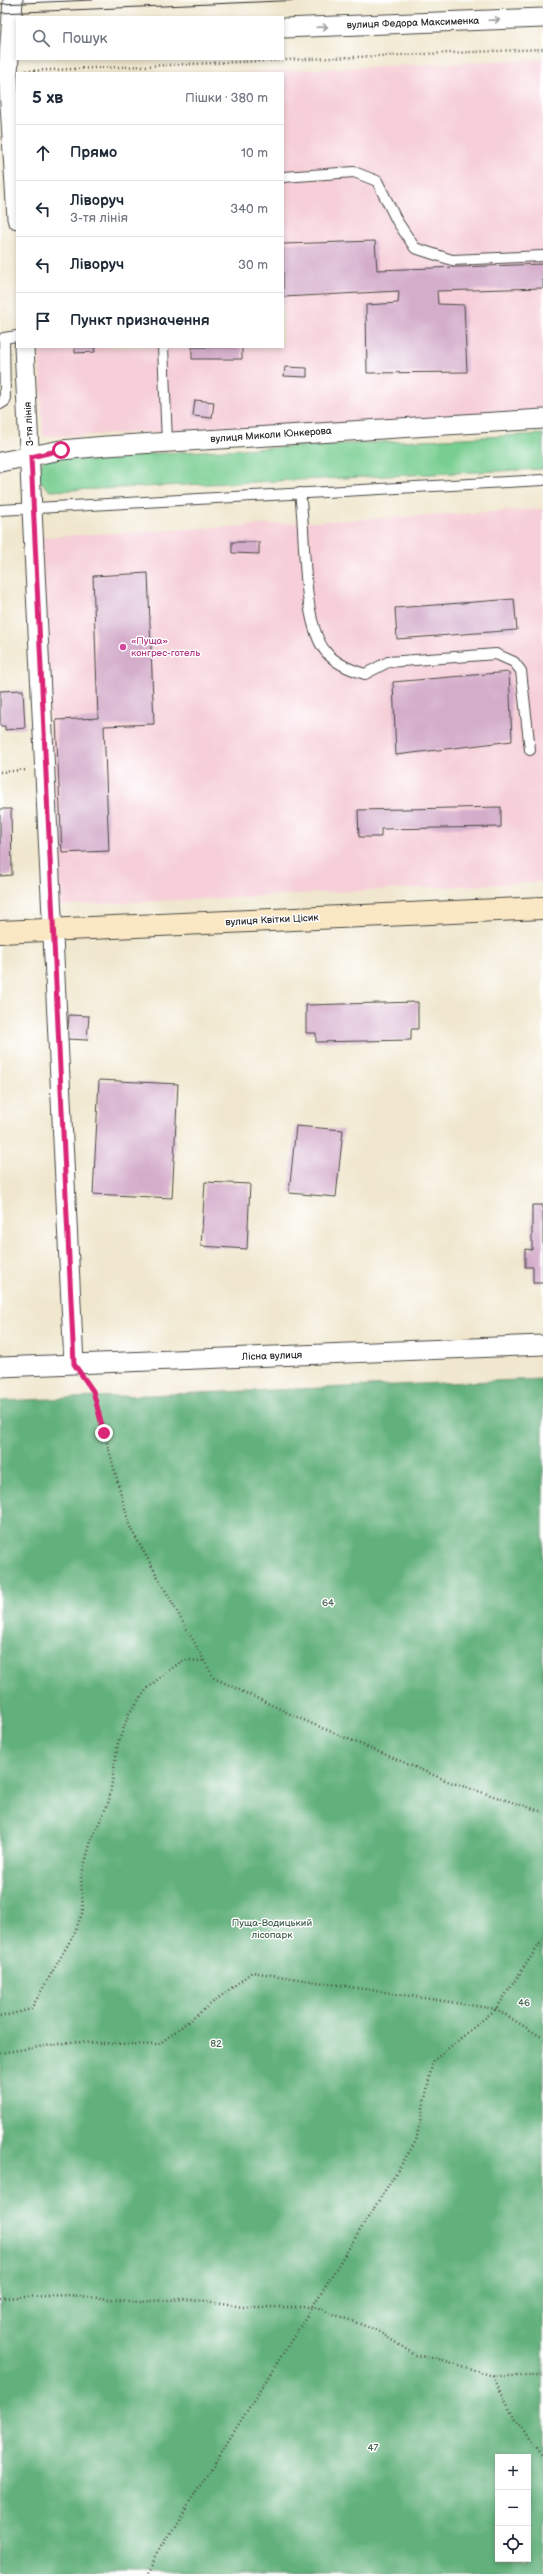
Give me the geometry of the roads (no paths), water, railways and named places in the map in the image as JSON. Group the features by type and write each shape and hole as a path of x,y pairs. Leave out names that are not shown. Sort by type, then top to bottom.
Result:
{"street":[{"path":"12,0 8,72 16,203"},
{"name":"вулиця Федора Максименка","path":"284,28 543,18"},
{"name":"3-тя лінія","path":"24,348 31,457 52,930 74,1364"},
{"name":"вулиця Миколи Юнкерова","path":"0,462 61,450 543,419"},
{"name":"вулиця Квітки Цісик","path":"0,932 543,908"},
{"name":"Лісна вулиця","path":"0,1367 543,1345"}],"lane":[{"path":"284,177 354,172 377,181 397,221 415,248 452,260 543,256"},
{"path":"0,404 5,401 4,338 16,336"},
{"path":"163,348 167,442"},
{"path":"0,510 543,480"},
{"path":"300,493 304,521 307,583 313,625 326,652 347,669 365,674 388,662 496,654 514,662 521,671 530,750"}],"tram line":[{"path":"0,4 93,0"},
{"path":"0,13 304,0"}],"place":[{"name":"«Пуща» конгрес-готель","path":"123,647"}],"park label":[{"name":"64","path":"328,1603"},
{"name":"Пуща-Водицький лісопарк","path":"272,1928"},
{"name":"46","path":"524,2003"},
{"name":"82","path":"216,2044"},
{"name":"47","path":"373,2448"}]}
